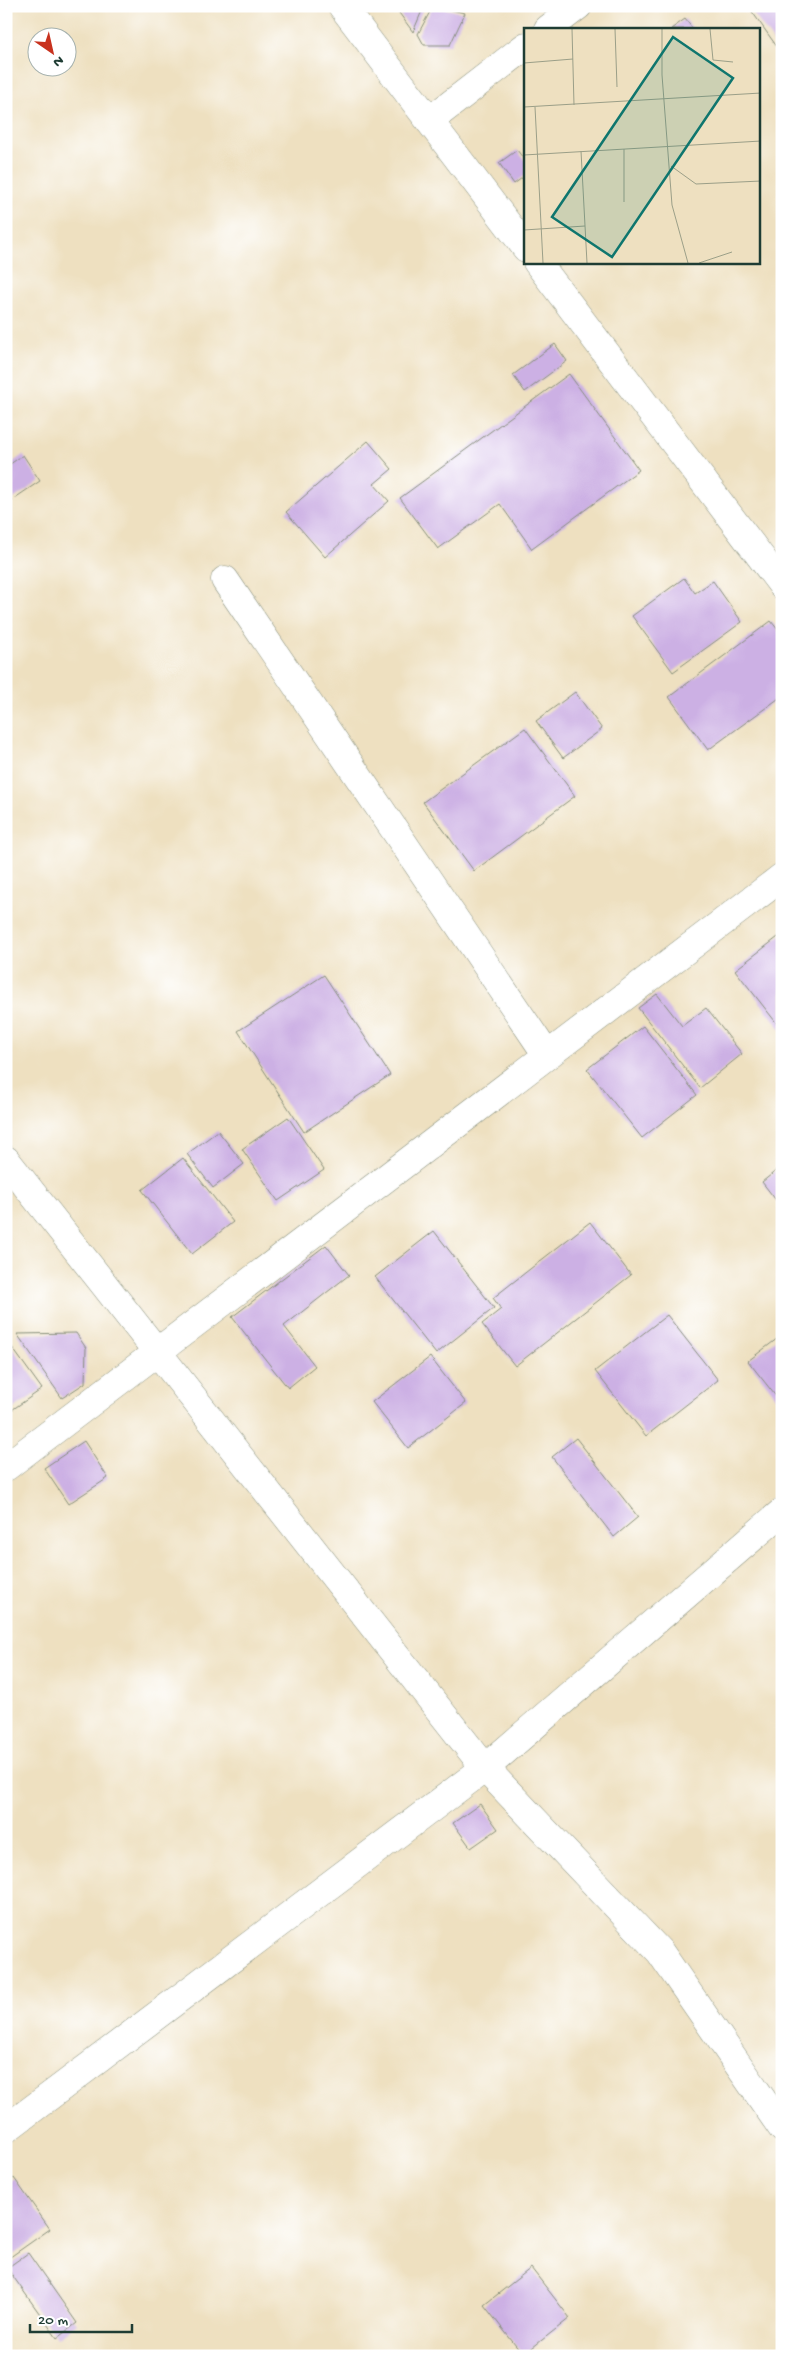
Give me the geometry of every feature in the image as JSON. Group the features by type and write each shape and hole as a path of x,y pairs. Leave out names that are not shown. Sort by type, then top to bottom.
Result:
{"street":[{"path":"342,6 524,245"},
{"path":"549,28 578,6"},
{"path":"429,121 524,48"},
{"path":"539,264 782,585"},
{"path":"225,580 547,1055"},
{"path":"6,1467 782,877"},
{"path":"6,1160 18,1189 157,1351 485,1768 660,1952 782,2128"},
{"path":"6,2129 485,1768 782,1512"}],"building":[{"path":"394,6 424,6 413,32"},
{"path":"433,6 465,13 450,45 424,45 418,34"},
{"path":"748,6 782,6 782,50 780,51"},
{"path":"685,19 692,28 672,28"},
{"path":"517,150 524,159 524,176 514,184 499,163"},
{"path":"555,344 567,361 525,392 513,375"},
{"path":"569,374 639,470 532,549 500,504 438,549 400,498"},
{"path":"368,441 392,469 374,484 389,501 325,557 286,512"},
{"path":"23,455 40,481 6,504 6,467"},
{"path":"684,578 695,593 713,581 742,622 673,672 632,616"},
{"path":"771,621 782,635 782,696 708,750 669,697"},
{"path":"575,692 602,729 563,758 536,721"},
{"path":"525,728 575,796 474,871 423,802"},
{"path":"782,934 782,1030 735,970"},
{"path":"324,975 390,1075 304,1132 238,1031"},
{"path":"657,994 682,1026 706,1008 742,1054 700,1088 638,1008"},
{"path":"643,1026 697,1095 642,1138 587,1069"},
{"path":"288,1117 324,1170 278,1201 242,1149"},
{"path":"218,1131 244,1164 213,1188 187,1154"},
{"path":"183,1158 233,1222 192,1254 142,1190"},
{"path":"782,1166 782,1208 762,1182"},
{"path":"590,1222 631,1275 515,1366 482,1324 501,1309 493,1298"},
{"path":"434,1231 494,1308 436,1354 375,1277"},
{"path":"326,1245 349,1275 284,1326 315,1366 288,1388 232,1317"},
{"path":"667,1315 718,1380 646,1436 595,1371"},
{"path":"76,1333 86,1348 85,1383 62,1398 17,1334"},
{"path":"782,1335 782,1404 748,1361"},
{"path":"6,1339 42,1389 6,1414"},
{"path":"430,1357 466,1403 408,1448 372,1402"},
{"path":"576,1438 638,1517 614,1537 552,1457"},
{"path":"84,1441 108,1478 68,1504 44,1468"},
{"path":"480,1804 498,1829 471,1848 453,1823"},
{"path":"14,2178 50,2229 6,2260 6,2183"},
{"path":"28,2253 77,2323 57,2338 7,2268"},
{"path":"531,2268 570,2318 523,2355 484,2305"}]}
